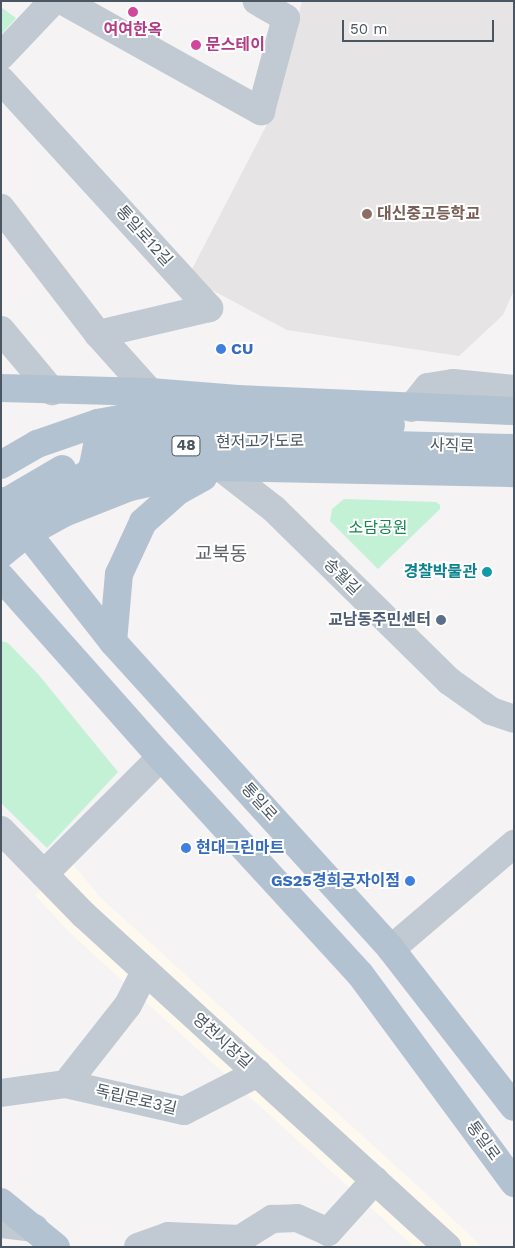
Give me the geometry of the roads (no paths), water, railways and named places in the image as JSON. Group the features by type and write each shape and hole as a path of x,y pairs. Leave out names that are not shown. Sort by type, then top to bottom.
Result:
{"main road":[{"path":"1,388 52,391 150,392 240,404 403,419 514,411"},
{"path":"1,465 38,444 98,423 167,408 240,404"},
{"path":"124,417 106,430 97,446 93,466 114,488 130,487 220,467 514,473"},
{"name":"사직로","path":"403,419 514,430"},
{"name":"사직로","path":"403,419 514,448"},
{"name":"현저고가도로","path":"1,505 43,479 82,460 176,427 217,422 403,419"},
{"name":"현저고가도로","path":"14,532 57,491 90,473 191,445 260,440 403,419"},
{"path":"113,642 119,574 143,522 178,491 220,467"},
{"path":"1,554 14,532 130,487"},
{"name":"통일로","path":"1,500 14,532 391,948 514,1107"},
{"name":"통일로","path":"1,577 161,757 360,974 514,1183"},
{"path":"1,605 35,615"},
{"path":"360,974 391,948"},
{"path":"1,1202 20,1232 56,1247"}],"street":[{"path":"1,56 53,1"},
{"path":"63,1 261,111 286,18 256,1"},
{"name":"통일로12길","path":"1,80 209,308 98,334"},
{"path":"1,208 98,334 150,392"},
{"path":"1,330 52,391"},
{"path":"266,390 269,388 403,419 428,387 453,383 514,390"},
{"path":"240,404 233,415 234,437 274,509"},
{"name":"송월길","path":"220,467 274,509 448,681 492,711 514,719"},
{"path":"44,874 161,757"},
{"name":"영천시장길","path":"1,830 84,915 447,1247"},
{"path":"391,948 514,844"},
{"name":"독립문로3길","path":"66,1084 128,1005 145,971"},
{"name":"독립문로3길","path":"1,1093 66,1084 184,1112 258,1073"},
{"path":"138,1247 168,1236 240,1239 272,1219 297,1218 327,1240 375,1180"}],"place":[{"name":"여여한옥","path":"133,12"},
{"name":"문스테이","path":"196,45"},
{"name":"대신중고등학교","path":"367,214"},
{"name":"CU","path":"221,349"},
{"name":"경찰박물관","path":"487,572"},
{"name":"교남동주민센터","path":"441,620"},
{"name":"현대그린마트","path":"186,848"},
{"name":"GS25경희궁자이점","path":"410,881"}],"district":[{"name":"교북동","path":"221,554"}],"park label":[{"name":"소담공원","path":"378,528"}]}
